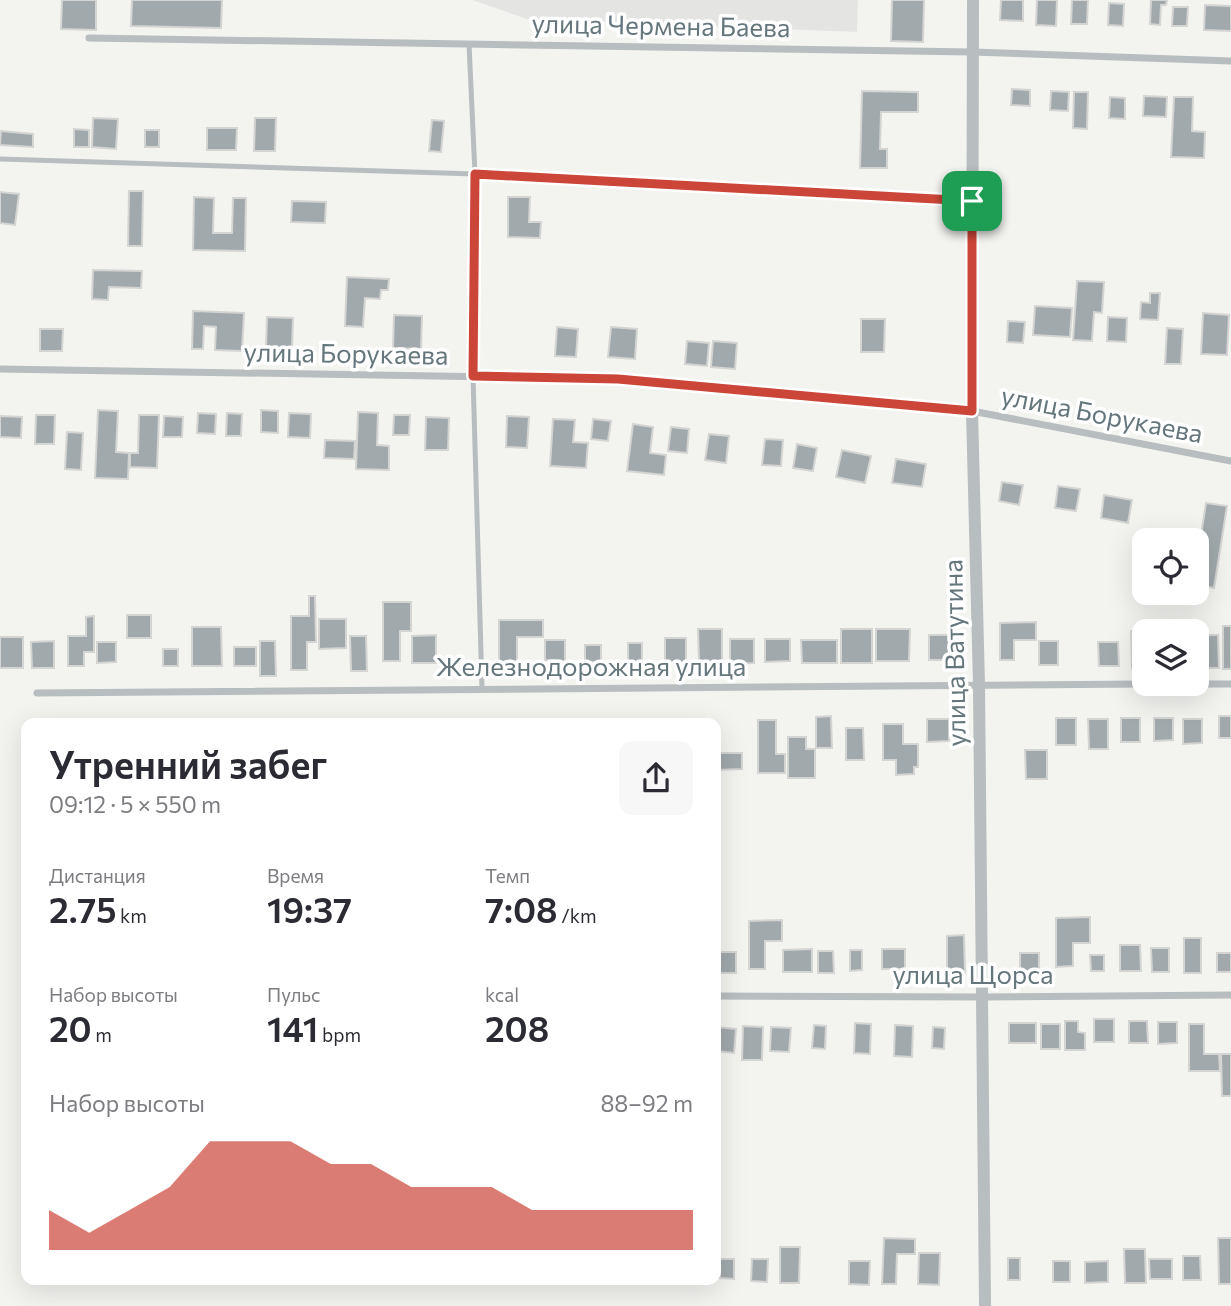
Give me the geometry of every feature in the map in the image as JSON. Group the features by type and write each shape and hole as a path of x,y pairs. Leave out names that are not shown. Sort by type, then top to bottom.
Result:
{"street":[{"name":"улица Ватутина","path":"973,0 972,411 979,685 985,1306"},
{"name":"улица Чермена Баева","path":"89,38 972,52 1231,61"},
{"name":"улица Борукаева","path":"0,369 618,379 972,411 1231,461"},
{"name":"Железнодорожная улица","path":"37,693 1132,684"},
{"path":"1209,684 1231,684"},
{"name":"улица Щорса","path":"721,996 1231,995"}],"lane":[{"path":"469,44 475,174 473,376 482,689"},
{"path":"0,159 475,174 972,201"}],"shaded area":[{"path":"472,0 858,0 857,32 603,22 565,32"}],"building":[{"path":"62,0 96,0 96,30 61,29"},
{"path":"132,0 222,0 221,28 131,26"},
{"path":"892,0 924,0 923,42 891,41"},
{"path":"1001,0 1023,0 1023,21 1000,20"},
{"path":"1037,0 1057,0 1056,26 1036,25"},
{"path":"1072,0 1088,0 1087,24 1071,24"},
{"path":"1151,0 1167,0 1166,5 1161,5 1160,25 1150,24"},
{"path":"1109,3 1124,4 1123,26 1108,25"},
{"path":"1205,5 1231,6 1231,31 1204,30"},
{"path":"1173,7 1188,7 1187,26 1172,26"},
{"path":"1012,89 1030,90 1030,106 1011,105"},
{"path":"862,91 918,92 918,112 881,112 880,149 887,149 887,168 860,168"},
{"path":"1051,91 1069,92 1068,111 1050,110"},
{"path":"1074,92 1088,92 1087,129 1073,128"},
{"path":"1144,96 1167,97 1166,117 1143,116"},
{"path":"1110,97 1125,98 1125,119 1109,118"},
{"path":"1174,97 1193,97 1192,131 1205,132 1204,158 1171,157"},
{"path":"93,118 118,119 116,149 92,147"},
{"path":"255,118 276,118 275,151 254,151"},
{"path":"432,120 444,121 441,152 429,151"},
{"path":"207,128 237,128 236,150 207,150"},
{"path":"74,129 89,130 89,147 74,147"},
{"path":"145,130 159,130 159,147 145,147"},
{"path":"1,131 33,134 33,147 0,145"},
{"path":"129,191 143,191 142,246 128,246"},
{"path":"0,192 19,194 15,225 0,223"},
{"path":"194,197 214,198 213,233 232,233 233,198 246,198 245,251 193,250"},
{"path":"508,197 530,197 529,222 541,222 540,238 508,237"},
{"path":"292,201 326,202 325,223 291,222"},
{"path":"93,270 142,271 141,288 109,287 108,300 92,299"},
{"path":"347,277 389,279 388,290 381,290 380,299 365,298 363,327 345,326"},
{"path":"1077,281 1104,282 1102,313 1094,312 1092,341 1073,340"},
{"path":"1150,293 1160,293 1158,320 1140,319 1141,302 1150,303"},
{"path":"1035,306 1072,308 1070,337 1033,335"},
{"path":"193,311 244,313 242,351 215,350 216,327 204,326 203,349 192,349"},
{"path":"1203,313 1229,315 1227,355 1201,354"},
{"path":"394,315 422,316 421,349 393,348"},
{"path":"267,317 293,318 292,350 266,349"},
{"path":"1108,317 1127,318 1126,342 1107,341"},
{"path":"861,319 885,319 884,352 861,352"},
{"path":"1008,321 1025,322 1023,343 1007,342"},
{"path":"557,327 578,329 576,357 555,356"},
{"path":"611,327 637,329 635,359 608,357"},
{"path":"1167,328 1183,329 1181,364 1165,364"},
{"path":"40,329 63,329 62,351 40,351"},
{"path":"687,341 709,343 707,366 685,364"},
{"path":"713,341 737,343 735,369 711,367"},
{"path":"98,410 118,411 116,452 129,453 128,479 95,478"},
{"path":"261,410 278,411 278,433 261,432"},
{"path":"358,412 378,413 377,445 389,446 389,470 356,469"},
{"path":"198,413 216,414 215,434 197,433"},
{"path":"227,413 242,414 241,436 226,436"},
{"path":"289,413 311,414 310,438 288,437"},
{"path":"36,415 55,415 54,444 35,444"},
{"path":"139,415 159,415 157,468 130,467 130,453 138,453"},
{"path":"394,415 410,415 409,435 393,435"},
{"path":"0,416 22,417 21,438 0,437"},
{"path":"164,416 183,417 182,437 163,437"},
{"path":"507,416 529,417 527,448 506,447"},
{"path":"426,417 449,418 448,450 425,450"},
{"path":"553,419 575,420 573,442 588,443 586,468 550,466"},
{"path":"593,419 611,421 608,441 591,439"},
{"path":"633,424 653,427 650,453 666,455 664,475 627,471"},
{"path":"671,427 689,429 687,453 668,451"},
{"path":"67,432 83,433 81,470 65,469"},
{"path":"709,434 729,436 726,463 705,460"},
{"path":"765,439 783,440 781,466 762,465"},
{"path":"325,440 355,441 354,459 324,458"},
{"path":"797,444 817,448 813,471 793,468"},
{"path":"842,450 871,456 865,483 836,477"},
{"path":"896,459 926,464 922,487 892,483"},
{"path":"1002,482 1023,485 1019,505 999,501"},
{"path":"1058,486 1080,489 1076,511 1055,508"},
{"path":"1104,495 1132,500 1128,523 1101,518"},
{"path":"1206,503 1227,506 1214,588 1209,587 1209,528 1202,528"},
{"path":"309,596 315,596 316,642 307,642 307,670 291,670 291,616 309,616"},
{"path":"383,602 411,602 411,631 400,631 400,661 383,661"},
{"path":"127,615 151,615 151,638 127,638"},
{"path":"94,616 94,652 84,652 84,666 68,666 68,636 86,636 86,617"},
{"path":"319,619 346,619 346,648 319,649"},
{"path":"499,620 543,620 543,637 517,637 517,663 499,663"},
{"path":"1036,622 1036,640 1014,640 1014,660 1000,660 1000,623"},
{"path":"1223,626 1231,626 1231,669 1223,669"},
{"path":"192,627 221,627 222,666 192,666"},
{"path":"698,629 722,629 722,662 699,662"},
{"path":"841,629 872,629 872,663 841,663"},
{"path":"876,629 910,629 909,661 876,661"},
{"path":"436,635 436,663 412,663 412,636"},
{"path":"929,635 958,635 958,660 929,660"},
{"path":"1209,635 1218,635 1219,668 1209,668"},
{"path":"350,636 366,636 367,671 351,671"},
{"path":"0,637 23,637 23,668 0,668"},
{"path":"665,638 686,638 686,662 665,662"},
{"path":"730,639 754,639 754,663 730,664"},
{"path":"765,639 790,639 790,661 765,662"},
{"path":"545,640 565,640 565,661 545,660"},
{"path":"801,640 837,640 837,663 802,663"},
{"path":"54,641 54,668 32,668 31,642"},
{"path":"260,641 275,641 276,676 260,676"},
{"path":"1039,641 1058,641 1058,665 1039,665"},
{"path":"97,642 116,642 116,662 97,663"},
{"path":"1098,642 1118,642 1119,666 1099,666"},
{"path":"628,643 642,643 642,662 628,662"},
{"path":"585,645 601,645 601,662 585,662"},
{"path":"234,647 256,647 256,666 234,666"},
{"path":"163,649 178,649 178,666 163,666"},
{"path":"831,716 832,748 816,748 816,717"},
{"path":"1219,716 1231,716 1231,738 1219,738"},
{"path":"1056,718 1076,718 1076,745 1056,745"},
{"path":"1121,718 1140,718 1140,742 1121,742"},
{"path":"1154,718 1173,718 1173,740 1154,741"},
{"path":"927,719 949,719 949,741 927,742"},
{"path":"1088,719 1108,719 1108,749 1089,749"},
{"path":"1183,719 1202,719 1202,743 1183,744"},
{"path":"758,720 776,720 776,754 785,754 785,773 758,773"},
{"path":"883,724 903,724 903,744 918,744 918,767 914,767 914,774 896,775 896,760 883,760"},
{"path":"846,728 863,728 864,760 846,760"},
{"path":"788,737 806,737 806,749 815,749 815,778 788,778"},
{"path":"1025,750 1047,750 1047,779 1026,779"},
{"path":"721,753 742,753 742,769 721,770"},
{"path":"1090,917 1090,943 1073,943 1073,966 1056,967 1056,918"},
{"path":"782,920 782,941 765,941 765,969 749,969 749,921"},
{"path":"964,935 965,973 947,973 947,936"},
{"path":"1184,938 1201,938 1201,973 1184,973"},
{"path":"1120,945 1140,945 1141,971 1120,971"},
{"path":"1151,948 1169,948 1169,972 1152,972"},
{"path":"812,949 812,972 783,972 783,950"},
{"path":"882,949 905,949 905,969 882,969"},
{"path":"850,950 862,950 862,970 850,971"},
{"path":"818,951 833,951 834,973 818,973"},
{"path":"721,952 736,952 736,973 721,973"},
{"path":"1020,953 1039,953 1039,971 1020,971"},
{"path":"1217,953 1231,953 1231,972 1217,972"},
{"path":"1090,955 1104,955 1104,971 1091,971"},
{"path":"1094,1019 1114,1019 1114,1042 1094,1042"},
{"path":"1065,1021 1078,1021 1078,1032 1085,1033 1085,1050 1065,1050"},
{"path":"1129,1021 1147,1021 1148,1043 1129,1043"},
{"path":"1158,1022 1177,1022 1177,1043 1158,1044"},
{"path":"855,1023 871,1024 870,1054 854,1053"},
{"path":"1009,1023 1036,1023 1036,1043 1009,1043"},
{"path":"1041,1024 1060,1024 1060,1049 1041,1049"},
{"path":"1189,1024 1204,1024 1204,1054 1219,1054 1220,1071 1189,1071"},
{"path":"814,1025 826,1026 825,1049 812,1048"},
{"path":"895,1025 913,1026 912,1057 894,1056"},
{"path":"743,1026 763,1027 762,1060 742,1060"},
{"path":"721,1027 736,1029 734,1053 721,1052"},
{"path":"771,1027 791,1028 789,1052 770,1051"},
{"path":"933,1027 945,1028 944,1049 932,1048"},
{"path":"1221,1054 1231,1054 1231,1096 1222,1096"},
{"path":"884,1238 915,1239 915,1254 897,1254 896,1284 882,1284"},
{"path":"1218,1238 1231,1238 1231,1284 1219,1284"},
{"path":"780,1247 800,1247 799,1283 780,1283"},
{"path":"1124,1249 1145,1249 1146,1283 1125,1283"},
{"path":"919,1253 940,1253 939,1285 918,1284"},
{"path":"1183,1256 1200,1256 1201,1280 1183,1280"},
{"path":"1008,1258 1020,1258 1020,1280 1008,1280"},
{"path":"721,1259 734,1259 734,1279 721,1278"},
{"path":"752,1259 768,1259 767,1282 751,1281"},
{"path":"1149,1259 1172,1259 1172,1279 1150,1279"},
{"path":"849,1261 870,1261 869,1285 849,1284"},
{"path":"1053,1261 1070,1261 1070,1282 1053,1282"},
{"path":"1108,1261 1108,1282 1085,1283 1085,1262"}],"route":[{"path":"475,174 972,201 972,411 618,379 473,376 475,174"}]}
